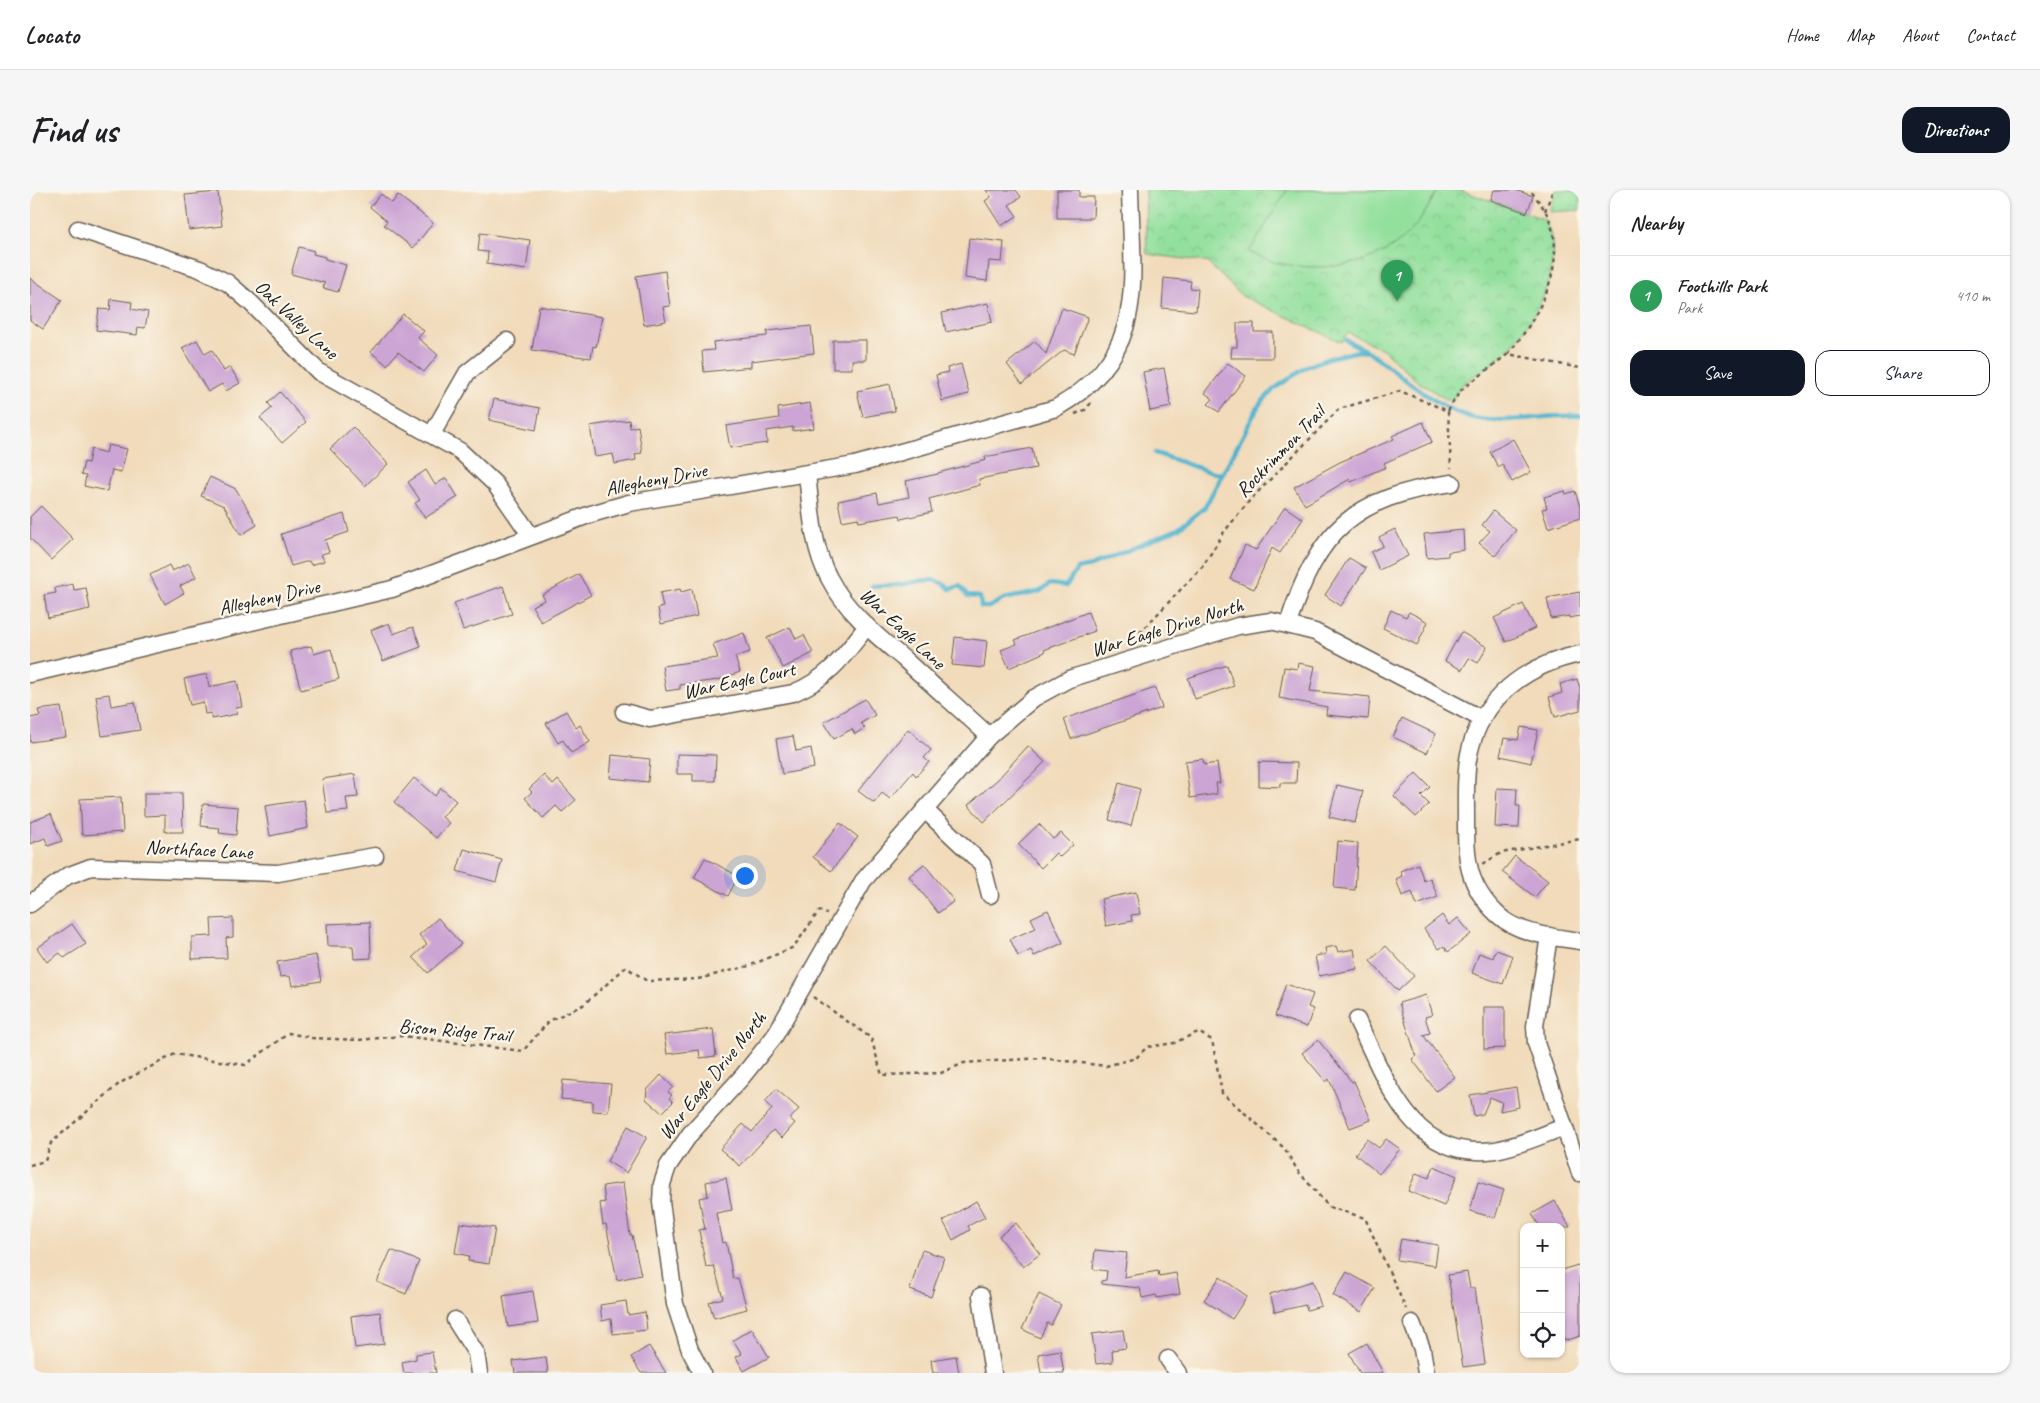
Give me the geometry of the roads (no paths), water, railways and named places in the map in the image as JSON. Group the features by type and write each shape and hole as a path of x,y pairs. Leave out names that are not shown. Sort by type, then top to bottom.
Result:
{"street":[{"name":"Allegheny Drive","path":"30,674 383,592 531,536 629,503 855,465 1034,416 1056,408 1077,396 1098,378 1111,361 1121,343 1132,294 1130,190"},
{"name":"Oak Valley Lane","path":"78,229 200,269 228,284 251,303 319,372 460,451 495,484 531,536"},
{"path":"432,434 467,373 507,341"},
{"name":"War Eagle Lane","path":"807,474 814,532 826,571 844,602 867,626 990,736"},
{"path":"1288,624 1300,586 1310,564 1323,545 1338,529 1381,500 1400,492 1452,484"},
{"name":"War Eagle Drive North","path":"702,1373 690,1350 675,1304 662,1217 662,1184 668,1166 678,1149 774,1037 862,880 990,736 1034,698 1069,679 1255,622 1288,624 1316,632 1482,719"},
{"name":"War Eagle Court","path":"624,712 650,719 792,694 812,685 826,675 867,626"},
{"path":"1580,654 1556,659 1521,676 1496,699 1482,719 1473,737 1466,776 1465,855 1469,873 1478,891 1499,916 1518,927 1549,936 1580,941"},
{"path":"925,810 982,864 990,894"},
{"name":"Northface Lane","path":"30,904 67,876 91,867 278,872 375,856"},
{"path":"1549,936 1535,1026 1536,1043 1580,1173"},
{"path":"1357,1020 1397,1103 1410,1119 1441,1141 1460,1148 1480,1151 1496,1150 1564,1127"},
{"path":"981,1296 993,1373"},
{"path":"455,1320 476,1352 479,1373"},
{"path":"1412,1323 1422,1349 1426,1373"},
{"path":"1168,1359 1178,1373"}],"waterway":[{"path":"1346,340 1365,350"},
{"path":"872,586 896,585 924,580 936,581 950,589 960,586 967,596 980,597 981,607 989,607 1004,599 1039,592 1050,584 1066,586 1077,569 1091,566 1178,529 1205,507 1259,405 1274,389 1308,366 1332,357 1359,351 1369,352 1410,384 1440,404 1472,417 1500,420 1580,416"},
{"path":"1155,453 1213,473 1222,474"}],"place":[{"name":"Foothills Park","path":"1397,301"}]}
